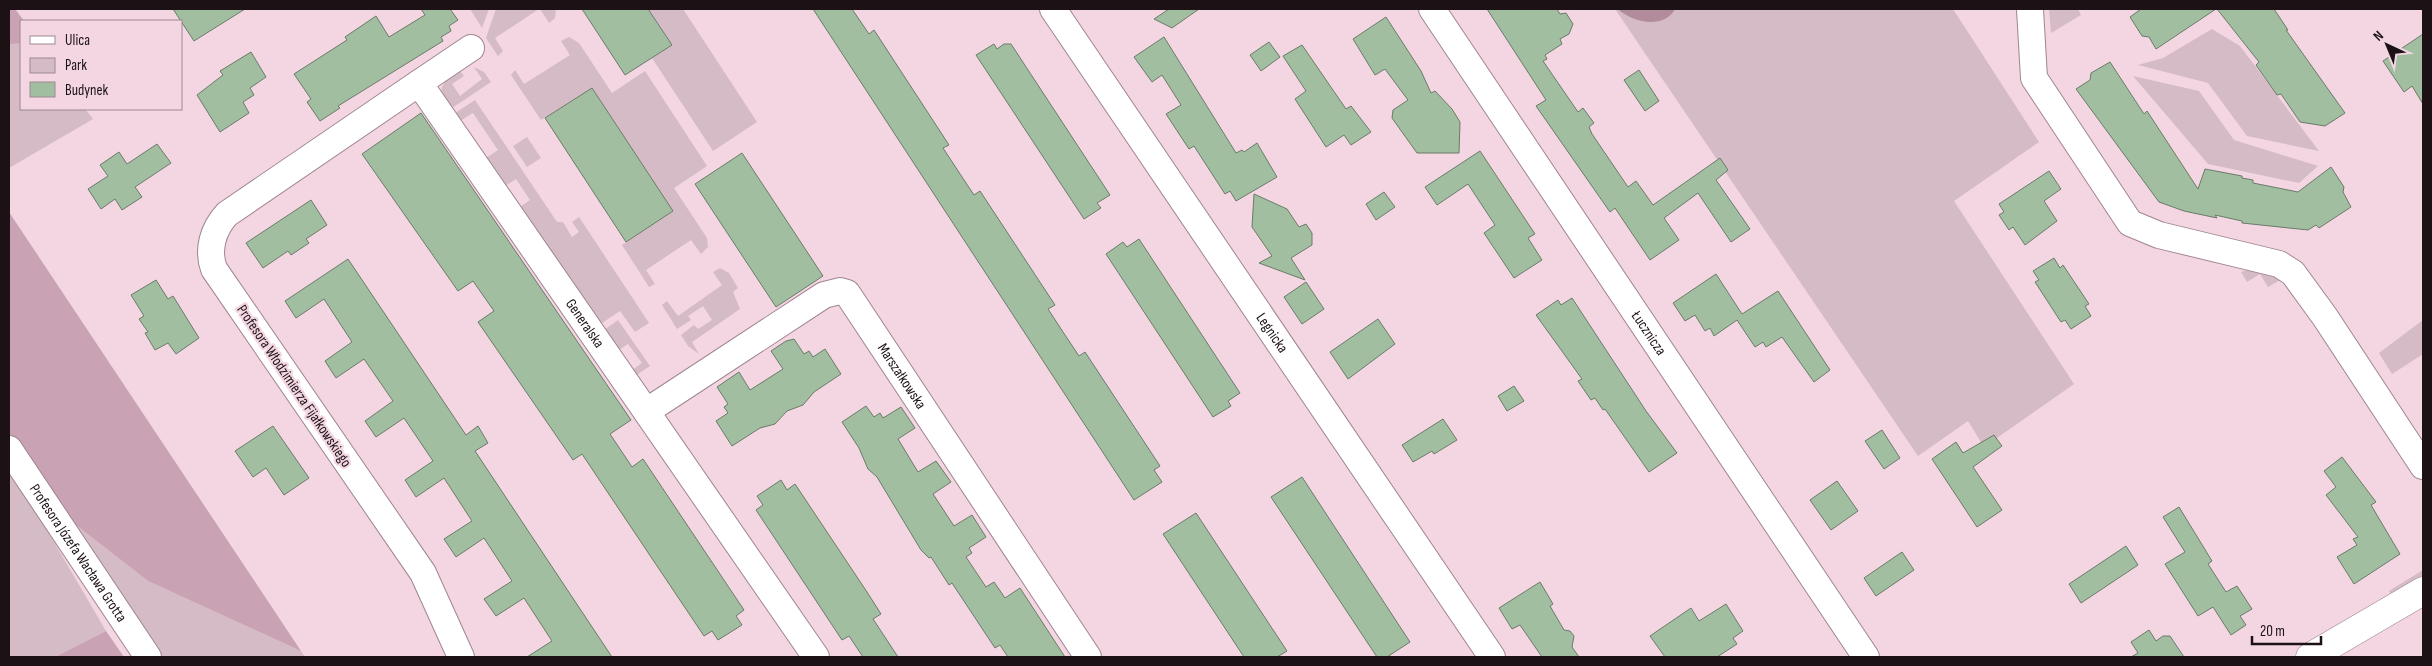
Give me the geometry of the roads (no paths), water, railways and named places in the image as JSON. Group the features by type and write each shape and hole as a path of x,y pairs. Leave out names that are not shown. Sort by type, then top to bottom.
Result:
{"street":[{"name":"Legnicka","path":"1053,9 1492,657"},
{"name":"Łucznicza","path":"1432,9 1866,657"},
{"path":"2030,9 2034,78 2130,223 2159,235 2279,264 2293,273 2329,322 2423,466"},
{"path":"419,83 471,48"},
{"name":"Profesora Włodzimierza Fijałkowskiego","path":"419,83 227,214 219,222 215,233 212,262 218,275 423,573 461,657"},
{"name":"Generalska","path":"419,83 816,657"},
{"name":"Marszałkowska","path":"647,411 824,295 840,290 847,293 1088,657"},
{"name":"Profesora Józefa Wacława Grotta","path":"9,449 148,657"},
{"path":"2310,657 2423,591"}]}
